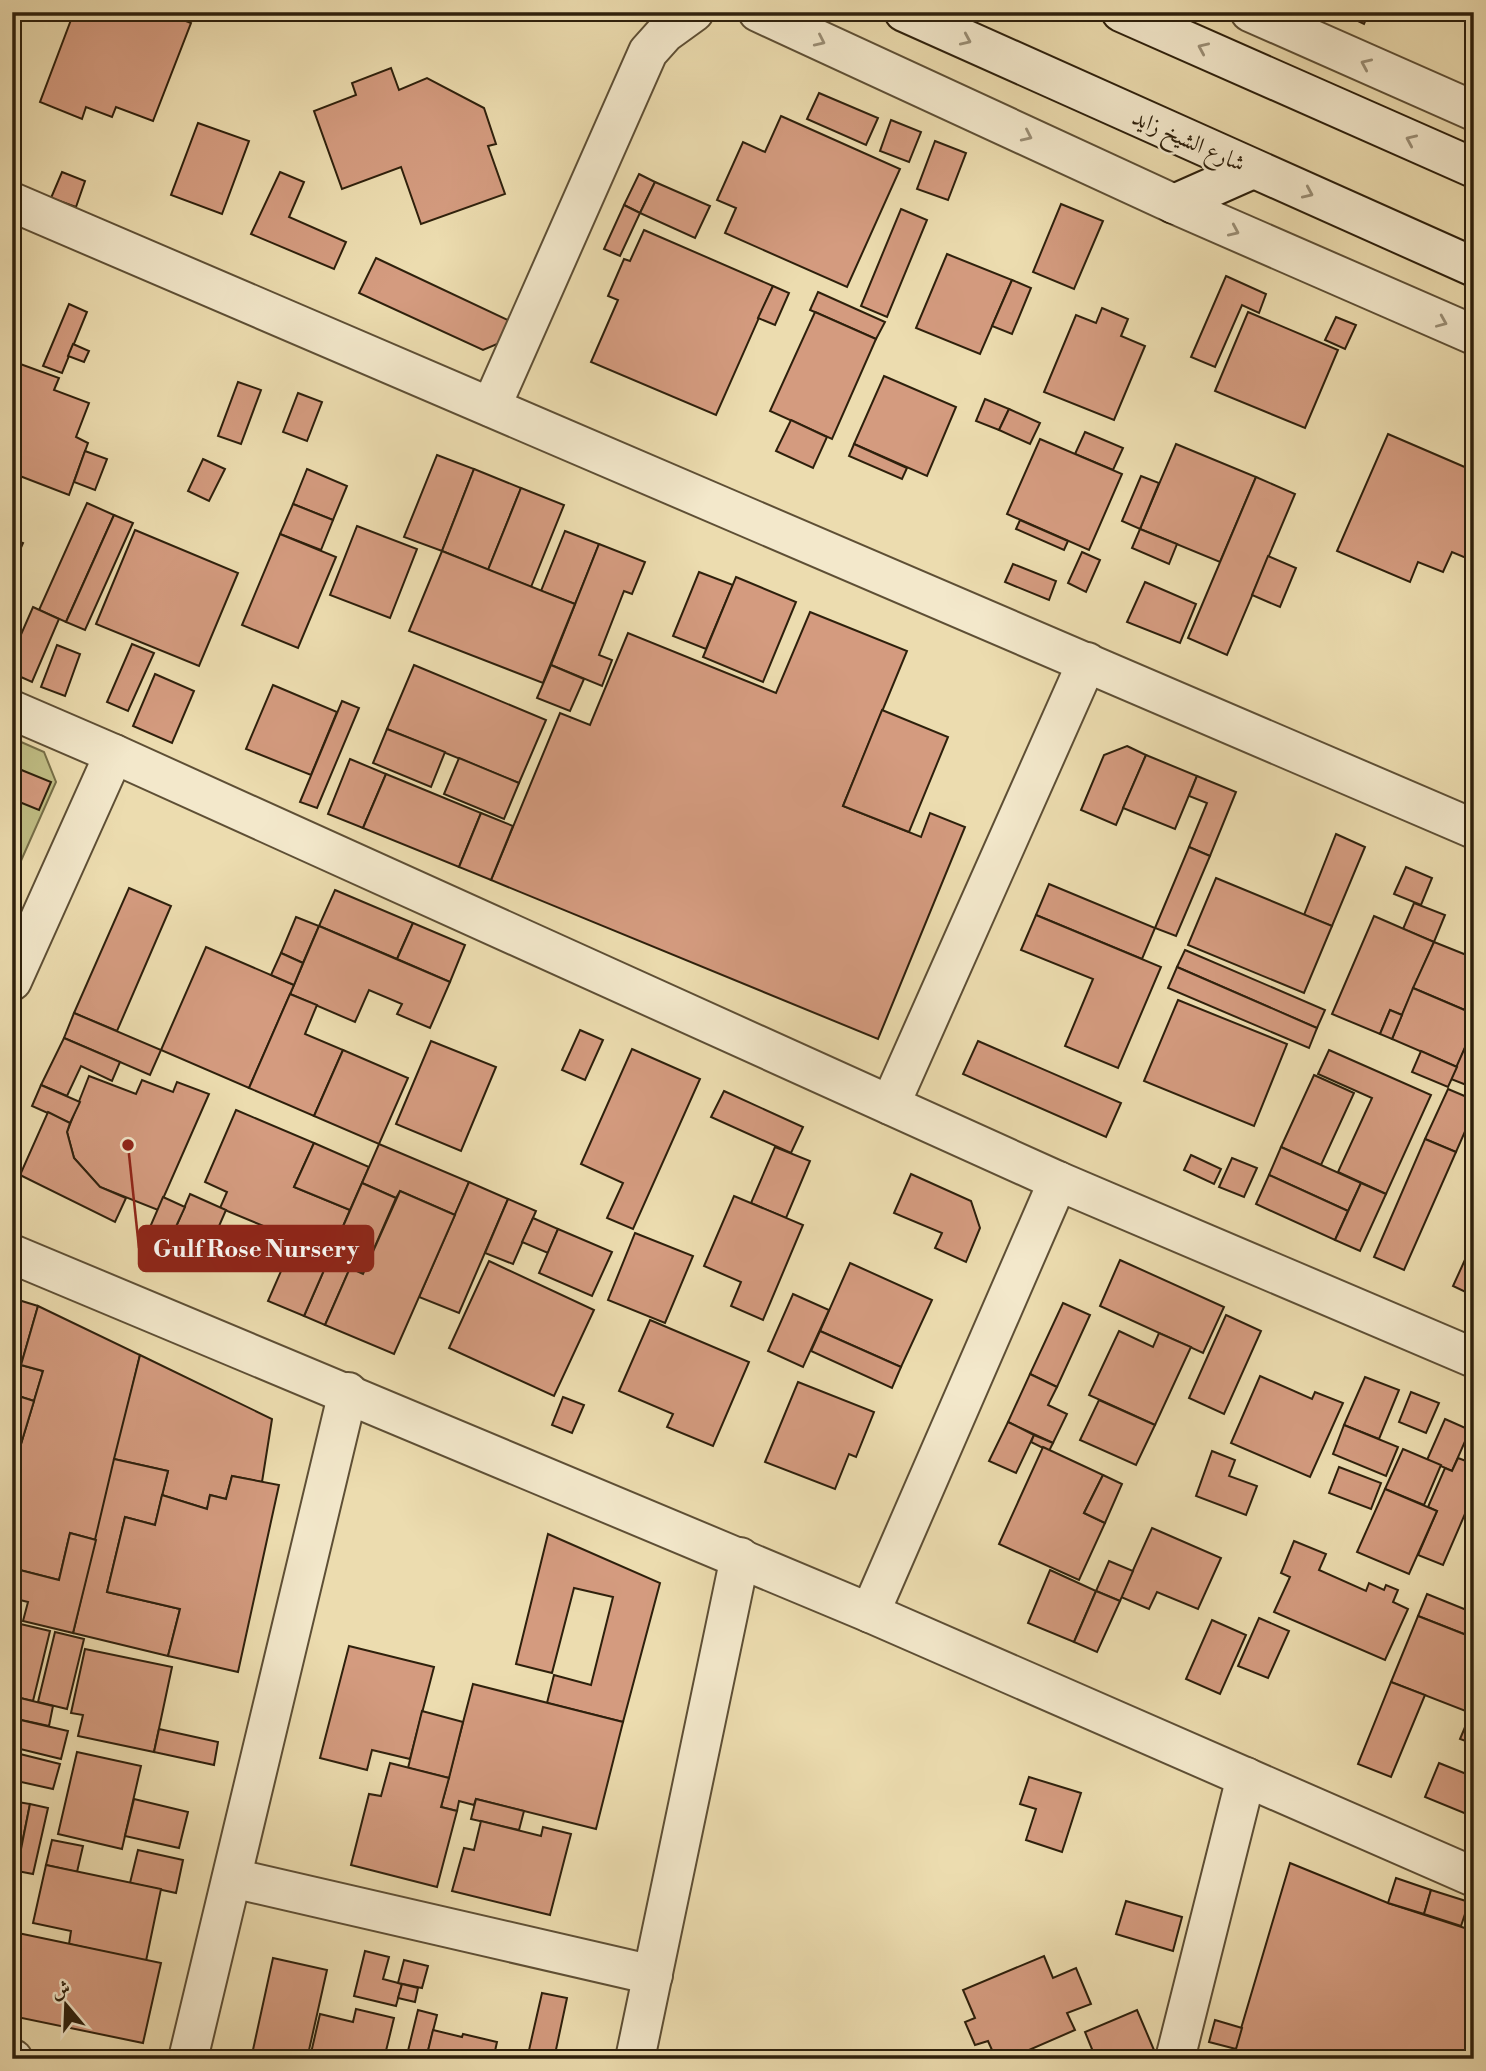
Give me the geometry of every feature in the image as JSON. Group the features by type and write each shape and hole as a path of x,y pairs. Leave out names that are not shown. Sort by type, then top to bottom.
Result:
{"street":[{"path":"649,12 649,52"},
{"path":"491,407 649,52 665,33 694,12"},
{"path":"758,12 1174,204 1474,335"},
{"name":"شارع الشيخ زايد","path":"904,12 1474,267"},
{"path":"1121,12 1474,167"},
{"path":"1250,12 1474,111"},
{"path":"1174,204 1253,169"},
{"path":"12,202 1474,829"},
{"path":"890,1105 1087,662"},
{"path":"12,710 1058,1181 1474,1358"},
{"path":"12,982 114,754"},
{"path":"870,1613 1058,1181"},
{"path":"12,1254 740,1557 1474,1877"},
{"path":"188,2059 348,1392"},
{"path":"635,2059 740,1557"},
{"path":"1175,2059 1247,1777"},
{"path":"232,1878 653,1975"}],"path":[{"path":"12,821 19,824 12,840"}],"shaded area":[{"path":"12,738 44,752 56,782 12,881"}],"building":[{"path":"74,12 163,12 191,23 153,121 116,107 112,117 86,107 82,119 40,102"},
{"path":"1339,12 1369,12 1364,24"},
{"path":"391,68 399,90 427,78 484,108 496,144 488,146 505,194 421,224 401,167 342,189 314,111 356,95 352,83"},
{"path":"819,93 878,118 866,145 807,119"},
{"path":"781,116 900,169 847,287 725,233 736,208 717,200 743,142 765,152"},
{"path":"891,120 921,132 909,162 880,151"},
{"path":"198,123 249,141 222,214 171,195"},
{"path":"935,141 966,153 948,200 917,189"},
{"path":"62,172 85,181 76,207 51,198"},
{"path":"280,172 304,182 289,217 346,242 334,269 251,234"},
{"path":"639,174 655,182 640,213 624,205"},
{"path":"655,182 710,206 695,238 640,213"},
{"path":"1061,204 1103,221 1074,289 1033,272"},
{"path":"624,205 640,213 620,256 604,249"},
{"path":"901,209 927,220 887,317 861,306"},
{"path":"644,230 773,286 716,415 591,362 618,300 608,296 624,259 630,261"},
{"path":"947,254 1012,280 980,354 916,328"},
{"path":"376,258 510,321 502,342 483,350 359,293"},
{"path":"1226,276 1266,294 1259,313 1242,305 1215,367 1191,357"},
{"path":"1012,280 1031,288 1012,334 992,326"},
{"path":"773,286 789,293 775,325 758,318"},
{"path":"818,292 885,322 876,339 810,310"},
{"path":"69,304 87,312 62,373 43,366"},
{"path":"1102,308 1128,319 1121,336 1145,346 1114,420 1044,392 1076,315 1096,323"},
{"path":"815,312 876,339 832,439 770,411"},
{"path":"1248,312 1338,350 1305,428 1215,391"},
{"path":"1336,317 1356,325 1345,349 1325,340"},
{"path":"73,344 89,351 84,362 68,356"},
{"path":"12,361 59,378 54,390 89,403 76,437 88,443 69,495 12,473"},
{"path":"884,376 956,407 927,476 854,444"},
{"path":"238,382 261,390 241,444 218,436"},
{"path":"298,393 322,402 307,441 283,432"},
{"path":"985,399 1009,409 999,430 976,421"},
{"path":"1009,409 1040,423 1030,444 999,430"},
{"path":"791,420 827,437 813,468 776,451"},
{"path":"1085,432 1123,448 1113,470 1075,454"},
{"path":"1388,434 1474,471 1474,553 1471,560 1452,552 1443,572 1418,562 1410,582 1337,551"},
{"path":"1040,439 1122,474 1089,550 1007,514"},
{"path":"854,444 907,468 902,479 849,456"},
{"path":"1176,444 1256,477 1220,562 1140,529"},
{"path":"85,451 107,459 95,490 74,482"},
{"path":"437,455 474,469 442,551 404,537"},
{"path":"203,459 225,469 209,501 188,491"},
{"path":"307,469 347,486 333,520 293,504"},
{"path":"474,469 521,488 488,570 442,551"},
{"path":"1141,476 1159,483 1140,529 1122,521"},
{"path":"1256,477 1295,494 1227,655 1188,638"},
{"path":"521,488 564,505 531,587 488,570"},
{"path":"87,503 114,515 66,622 39,610"},
{"path":"293,504 333,520 321,550 280,534"},
{"path":"114,515 133,523 85,630 66,622"},
{"path":"1020,520 1068,541 1064,550 1016,529"},
{"path":"357,526 417,549 390,618 330,595"},
{"path":"1140,529 1177,544 1169,564 1132,548"},
{"path":"135,530 238,573 199,666 96,624"},
{"path":"565,531 599,544 575,604 541,591"},
{"path":"280,534 336,557 298,648 242,625"},
{"path":"12,539 23,543 12,568"},
{"path":"599,544 645,562 632,594 624,591 599,655 612,660 602,686 551,665"},
{"path":"442,551 575,604 543,683 409,631"},
{"path":"1082,552 1100,560 1086,592 1068,583"},
{"path":"1268,556 1296,568 1280,607 1252,595"},
{"path":"1013,564 1056,581 1049,600 1005,582"},
{"path":"699,572 733,585 706,649 673,636"},
{"path":"736,577 796,602 763,682 703,657"},
{"path":"1145,582 1196,604 1180,643 1127,622"},
{"path":"33,607 59,619 32,682 12,673 12,655"},
{"path":"810,612 907,651 843,806 921,837 930,813 965,827 878,1039 491,880 560,713 590,725 628,633 776,693"},
{"path":"132,644 154,653 128,711 107,702"},
{"path":"57,645 80,654 65,696 41,687"},
{"path":"414,665 546,720 519,783 387,729"},
{"path":"551,665 584,679 570,711 537,698"},
{"path":"155,674 194,691 172,743 133,726"},
{"path":"273,685 337,712 311,775 246,749"},
{"path":"342,701 359,708 317,808 300,802"},
{"path":"882,710 948,737 909,832 843,806"},
{"path":"387,729 445,752 431,787 373,763"},
{"path":"1127,746 1146,755 1116,825 1081,810 1104,755"},
{"path":"1146,755 1197,776 1175,829 1123,808"},
{"path":"459,758 519,783 504,819 444,794"},
{"path":"350,759 386,774 363,828 328,814"},
{"path":"19,769 51,782 39,810 12,799 12,786"},
{"path":"386,774 481,813 459,867 363,828"},
{"path":"1197,776 1236,792 1210,856 1189,847 1207,803 1189,796"},
{"path":"481,813 513,826 491,880 459,867"},
{"path":"1336,834 1365,847 1332,926 1304,915"},
{"path":"1189,847 1210,856 1176,936 1155,928"},
{"path":"1406,867 1432,878 1421,905 1394,894"},
{"path":"1216,878 1332,926 1304,993 1188,945"},
{"path":"1049,884 1155,928 1142,959 1036,915"},
{"path":"129,888 171,906 117,1031 74,1013"},
{"path":"335,890 413,923 397,959 319,926"},
{"path":"1414,903 1445,915 1434,942 1403,929"},
{"path":"1036,915 1161,967 1118,1068 1065,1046 1093,979 1021,950"},
{"path":"1374,916 1434,942 1402,1015 1390,1010 1380,1034 1332,1014"},
{"path":"296,917 319,926 303,963 281,953"},
{"path":"413,923 465,945 450,982 397,959"},
{"path":"319,926 450,982 430,1028 397,1014 402,1004 369,990 355,1022 290,994"},
{"path":"1434,942 1474,958 1474,1014 1413,988"},
{"path":"206,947 294,985 249,1088 161,1050"},
{"path":"1185,950 1325,1010 1317,1028 1177,967"},
{"path":"281,953 303,963 294,985 271,975"},
{"path":"1177,967 1317,1028 1309,1048 1168,988"},
{"path":"1413,988 1474,1014 1474,1027 1457,1067 1392,1039"},
{"path":"290,994 317,1005 305,1034 343,1050 314,1116 249,1088"},
{"path":"1178,1000 1287,1044 1254,1126 1144,1081"},
{"path":"1390,1010 1402,1015 1392,1039 1380,1034"},
{"path":"74,1013 161,1050 150,1075 64,1038"},
{"path":"1474,1027 1474,1088 1451,1079"},
{"path":"580,1030 603,1040 585,1080 562,1070"},
{"path":"64,1038 120,1062 112,1081 81,1066 67,1096 41,1085"},
{"path":"431,1041 496,1067 461,1151 396,1124"},
{"path":"978,1041 1121,1103 1106,1137 963,1074"},
{"path":"632,1049 700,1079 633,1229 607,1218 623,1183 581,1164"},
{"path":"343,1050 408,1078 379,1144 314,1116"},
{"path":"1329,1050 1431,1095 1386,1194 1338,1172 1372,1098 1318,1074"},
{"path":"1421,1051 1457,1067 1448,1087 1412,1072"},
{"path":"1314,1075 1354,1093 1321,1165 1281,1147"},
{"path":"89,1076 136,1094 142,1080 173,1092 177,1082 209,1094 158,1210 100,1187 74,1158 67,1132"},
{"path":"41,1085 80,1102 70,1123 32,1106"},
{"path":"1448,1089 1474,1100 1474,1111 1456,1152 1425,1139"},
{"path":"724,1091 803,1127 791,1153 711,1117"},
{"path":"236,1110 314,1143 294,1187 350,1210 331,1254 220,1208 227,1192 205,1182"},
{"path":"48,1112 70,1123 67,1132 74,1158 100,1187 126,1198 115,1222 20,1175"},
{"path":"1425,1139 1456,1152 1404,1270 1374,1257"},
{"path":"314,1143 369,1167 350,1210 294,1187"},
{"path":"379,1144 469,1182 455,1215 400,1191 396,1198 362,1183"},
{"path":"775,1147 810,1161 786,1218 751,1203"},
{"path":"1281,1147 1361,1183 1348,1211 1269,1175"},
{"path":"1191,1155 1221,1169 1214,1184 1184,1170"},
{"path":"1232,1158 1257,1168 1244,1197 1219,1187"},
{"path":"911,1174 971,1201 980,1228 966,1262 935,1248 942,1233 894,1213"},
{"path":"1269,1175 1348,1211 1335,1240 1256,1204"},
{"path":"469,1182 508,1199 459,1313 419,1297"},
{"path":"362,1183 396,1198 363,1274 350,1268 325,1325 304,1316"},
{"path":"1361,1183 1386,1194 1360,1251 1335,1240"},
{"path":"400,1191 455,1215 394,1354 325,1325 350,1268 363,1274"},
{"path":"190,1194 226,1210 203,1263 167,1248"},
{"path":"734,1196 803,1225 763,1320 731,1306 741,1282 704,1266"},
{"path":"163,1197 185,1207 162,1257 141,1248"},
{"path":"508,1199 536,1211 513,1264 485,1253"},
{"path":"533,1218 558,1229 548,1253 522,1242"},
{"path":"558,1229 612,1252 592,1296 539,1273"},
{"path":"635,1233 693,1256 665,1323 608,1300"},
{"path":"295,1239 331,1254 304,1316 268,1301"},
{"path":"1474,1240 1474,1296 1453,1286"},
{"path":"1120,1260 1224,1307 1203,1353 1100,1306"},
{"path":"489,1261 594,1310 554,1396 449,1348"},
{"path":"850,1263 932,1300 901,1367 820,1331"},
{"path":"793,1294 829,1310 803,1367 768,1351"},
{"path":"12,1298 38,1306 21,1365 43,1371 34,1401 12,1394"},
{"path":"1063,1303 1090,1315 1057,1387 1030,1374"},
{"path":"38,1306 140,1355 96,1540 70,1533 59,1580 12,1568 12,1441 21,1444 43,1371 21,1365"},
{"path":"1226,1315 1261,1331 1224,1414 1189,1398"},
{"path":"650,1320 749,1362 713,1446 667,1427 673,1414 619,1391"},
{"path":"820,1331 901,1367 892,1388 811,1351"},
{"path":"1119,1331 1153,1347 1159,1333 1191,1347 1155,1425 1089,1395"},
{"path":"140,1355 272,1419 262,1482 232,1476 226,1499 210,1495 207,1509 162,1495 168,1471 114,1459"},
{"path":"1030,1374 1057,1387 1048,1405 1067,1414 1053,1443 1008,1422"},
{"path":"1260,1376 1312,1399 1315,1392 1343,1403 1310,1477 1231,1443"},
{"path":"1365,1377 1399,1390 1379,1439 1344,1425"},
{"path":"798,1382 874,1412 856,1457 849,1454 835,1489 765,1462"},
{"path":"1411,1392 1439,1403 1426,1433 1399,1422"},
{"path":"12,1394 34,1401 21,1444 12,1441"},
{"path":"563,1397 584,1405 572,1433 552,1425"},
{"path":"1099,1400 1155,1425 1136,1465 1080,1440"},
{"path":"1445,1419 1470,1430 1452,1471 1427,1460"},
{"path":"1008,1422 1034,1435 1016,1473 989,1461"},
{"path":"1344,1425 1398,1447 1386,1476 1333,1454"},
{"path":"1034,1435 1053,1443 1049,1451 1031,1442"},
{"path":"1043,1447 1103,1475 1084,1513 1105,1523 1079,1580 999,1544"},
{"path":"1403,1449 1441,1465 1424,1505 1385,1489"},
{"path":"1212,1451 1235,1460 1229,1476 1257,1486 1246,1515 1196,1496"},
{"path":"1458,1458 1474,1464 1474,1493 1443,1565 1418,1555 1437,1511 1428,1507 1445,1468 1452,1471"},
{"path":"114,1459 168,1471 155,1525 125,1517 107,1592 180,1609 168,1656 73,1633"},
{"path":"1339,1467 1381,1483 1371,1509 1329,1493"},
{"path":"1103,1475 1122,1484 1105,1523 1084,1513"},
{"path":"232,1476 279,1485 238,1672 168,1656 180,1609 107,1592 125,1517 155,1525 162,1495 207,1509 210,1495 226,1499"},
{"path":"1385,1489 1437,1511 1409,1574 1357,1552"},
{"path":"1152,1528 1221,1558 1198,1609 1157,1592 1149,1609 1121,1597"},
{"path":"70,1533 96,1540 73,1633 23,1621 28,1602 12,1598 12,1568 59,1580"},
{"path":"548,1534 660,1583 623,1722 547,1703 554,1675 591,1685 613,1597 574,1588 552,1673 516,1664"},
{"path":"1294,1541 1326,1554 1319,1570 1366,1591 1369,1583 1384,1590 1386,1585 1398,1590 1393,1602 1408,1609 1385,1660 1274,1612 1290,1577 1281,1573"},
{"path":"1109,1561 1133,1571 1120,1601 1096,1591"},
{"path":"1050,1570 1096,1591 1074,1642 1028,1623"},
{"path":"1096,1591 1120,1601 1097,1652 1074,1642"},
{"path":"1427,1594 1474,1613 1474,1638 1418,1616"},
{"path":"1474,1595 1474,1613 1468,1611"},
{"path":"1418,1616 1474,1638 1474,1744 1460,1739 1471,1713 1391,1682"},
{"path":"1259,1618 1289,1631 1268,1678 1238,1666"},
{"path":"1212,1620 1246,1635 1220,1694 1186,1679"},
{"path":"12,1622 50,1631 33,1701 12,1696"},
{"path":"55,1632 84,1639 67,1709 38,1702"},
{"path":"349,1646 434,1667 410,1759 372,1750 367,1770 320,1758"},
{"path":"85,1649 172,1667 154,1752 78,1736 83,1715 71,1713"},
{"path":"1391,1682 1425,1695 1391,1777 1358,1764"},
{"path":"473,1684 623,1722 596,1829 476,1799 474,1805 459,1801 457,1811 441,1807"},
{"path":"12,1696 53,1706 49,1726 12,1718"},
{"path":"422,1711 463,1722 449,1778 408,1768"},
{"path":"12,1718 68,1731 61,1759 12,1747"},
{"path":"159,1729 218,1742 214,1765 154,1752"},
{"path":"12,1752 60,1764 53,1789 12,1780"},
{"path":"77,1752 141,1766 122,1849 58,1834"},
{"path":"390,1763 449,1778 441,1807 457,1811 437,1887 351,1865 369,1794 381,1796"},
{"path":"1439,1763 1474,1777 1474,1817 1425,1797"},
{"path":"1029,1777 1081,1793 1062,1852 1026,1840 1036,1809 1020,1804"},
{"path":"134,1799 188,1812 179,1848 125,1836"},
{"path":"476,1799 524,1811 519,1830 471,1819"},
{"path":"12,1801 30,1804 21,1849 12,1847"},
{"path":"30,1804 48,1808 33,1874 12,1870 12,1847 21,1849"},
{"path":"481,1821 541,1836 543,1827 571,1834 550,1915 452,1891 464,1848 474,1850"},
{"path":"52,1840 83,1846 77,1872 46,1865"},
{"path":"138,1850 183,1860 176,1893 130,1883"},
{"path":"1290,1863 1388,1903 1474,1931 1474,2059 1232,2059"},
{"path":"46,1865 161,1889 146,1961 69,1944 71,1931 33,1923"},
{"path":"12,1870 19,1871 13,1895 12,1895"},
{"path":"1396,1878 1431,1890 1424,1914 1388,1903"},
{"path":"1431,1890 1469,1902 1461,1926 1424,1914"},
{"path":"1126,1901 1182,1917 1173,1951 1116,1934"},
{"path":"18,1933 161,1963 143,2043 12,2016 12,1961"},
{"path":"365,1951 389,1957 383,1979 402,1984 396,2006 354,1996"},
{"path":"1044,1956 1053,1978 1076,1968 1091,2004 1067,2013 1075,2030 1008,2059 996,2059 988,2041 975,2045 965,2022 975,2018 963,1990"},
{"path":"273,1958 327,1970 307,2059 251,2059"},
{"path":"404,1960 428,1966 422,1988 398,1983"},
{"path":"402,1984 418,1988 415,2002 398,1998"},
{"path":"542,1993 567,1998 554,2059 527,2059"},
{"path":"356,2009 394,2018 384,2059 335,2059 311,2053 320,2014 353,2022"},
{"path":"418,2010 437,2015 426,2059 406,2059"},
{"path":"1137,2010 1154,2050 1134,2059 1096,2059 1085,2032"},
{"path":"1215,2020 1242,2028 1236,2049 1209,2042"},
{"path":"433,2030 497,2042 495,2051 516,2056 515,2059 426,2059"}],"place":[{"name":"Gulf Rose Nursery","path":"128,1145"}]}
